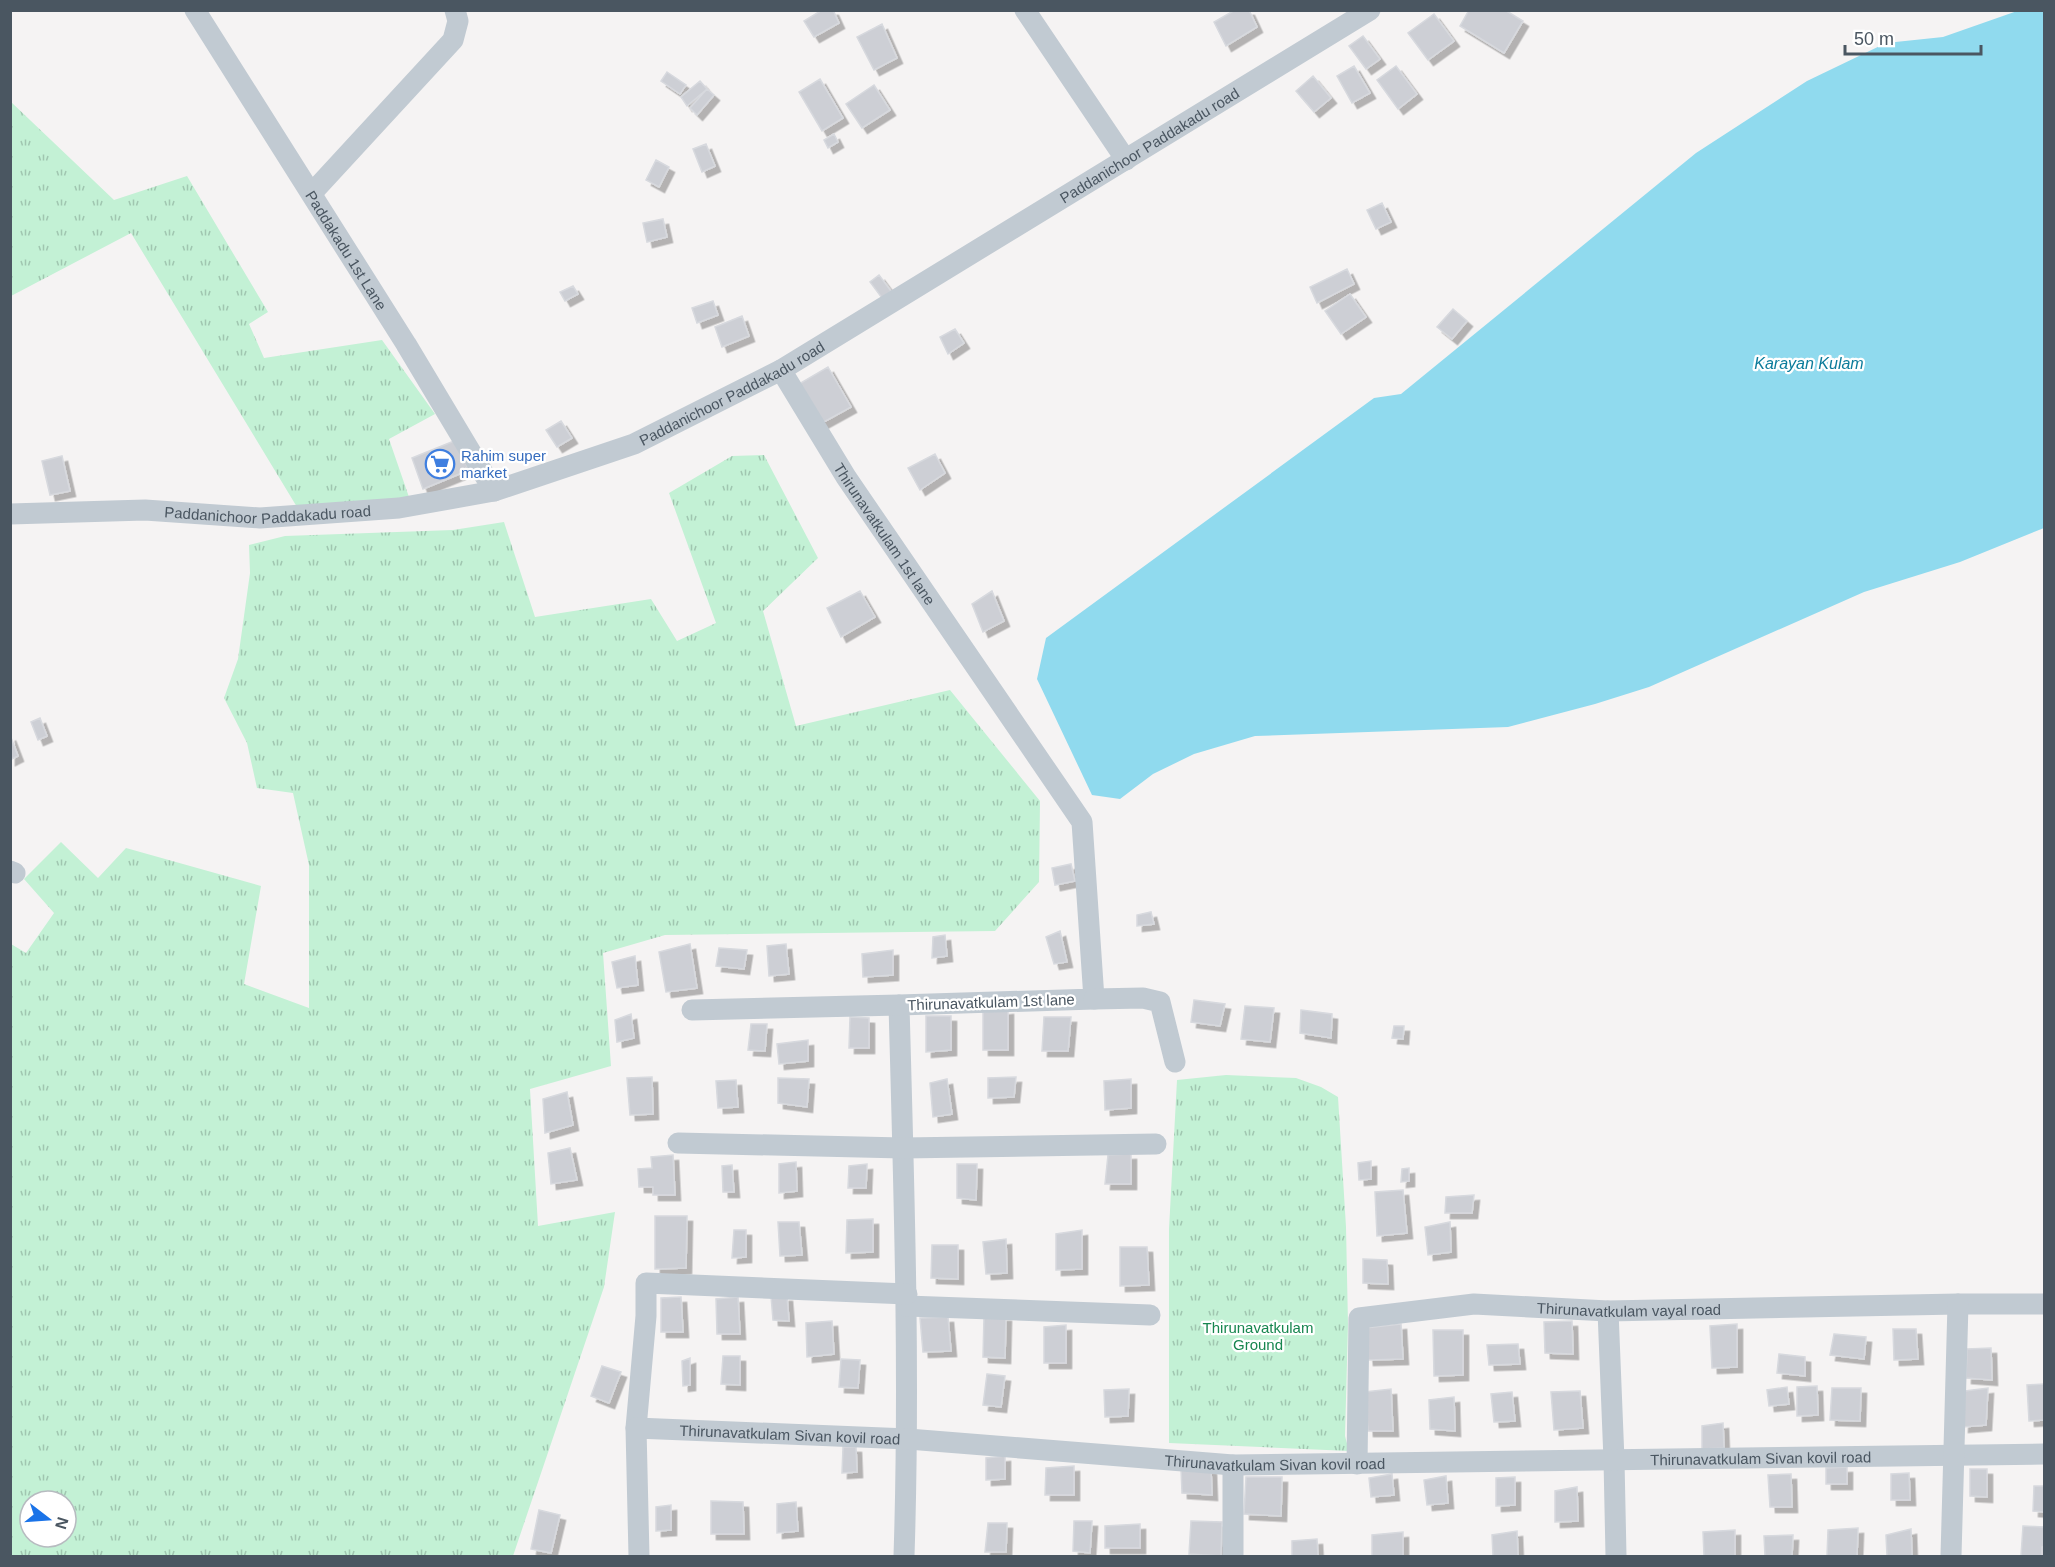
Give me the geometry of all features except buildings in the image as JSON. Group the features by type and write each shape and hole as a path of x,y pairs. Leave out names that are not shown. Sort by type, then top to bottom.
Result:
{"street":[{"name":"Paddakadu 1st Lane","path":"195,10 406,344 494,491"},
{"path":"312,193 453,40 458,21 455,10"},
{"path":"1025,10 1126,160"},
{"name":"Paddanichoor Paddakadu road","path":"10,514 145,510 260,518 399,508 494,491 634,444 781,370 1370,10"},
{"name":"Thirunavatkulam 1st lane","path":"781,370 846,477 1082,822 1094,999 899,1005 907,1300 908,1438 904,1557"},
{"path":"1094,999 1143,998 1160,1002 1175,1062"},
{"path":"692,1010 899,1005"},
{"path":"678,1143 903,1148 1156,1144"},
{"path":"639,1557 636,1428 646,1316 646,1283 1150,1315"},
{"name":"Thirunavatkulam vayal road","path":"1357,1464 1359,1318 1474,1304 1608,1311 2044,1304"},
{"path":"1951,1557 1958,1304"},
{"path":"1608,1311 1616,1557"},
{"name":"Thirunavatkulam Sivan kovil road","path":"636,1428 908,1438 1233,1465 2044,1454"},
{"path":"1233,1465 1233,1557"}],"green space":[{"path":"10,101 114,200 187,176 268,312 249,324 264,358 382,340 435,414 389,439 410,500 300,512 131,233 11,296"},
{"path":"764,455 818,558 763,611 796,726 950,690 1040,801 1039,882 995,931 665,935 603,953 611,1066 530,1089 538,1226 615,1212 604,1287 513,1556 11,1556 11,944 26,953 54,913 24,879 61,842 98,878 126,848 261,886 244,984 309,1008 309,865 293,793 257,788 247,743 224,698 238,659 250,573 249,545 285,536 453,530 504,522 535,617 651,599 677,641 716,623 669,493 732,456"},
{"name":"Thirunavatkulam Ground","path":"1226,1075 1296,1078 1321,1087 1338,1097 1346,1227 1348,1324 1345,1436 1349,1451 1169,1443 1169,1229 1177,1080"}],"water":[{"name":"Karayan Kulam","path":"2020,10 2044,11 2044,528 1960,562 1864,592 1649,687 1595,704 1508,727 1255,736 1194,754 1153,774 1120,799 1092,795 1037,679 1046,638 1374,398 1401,394 1696,153 1807,81 1886,43 1943,37"}],"place":[{"name":"Rahim super market","path":"440,464"}]}
